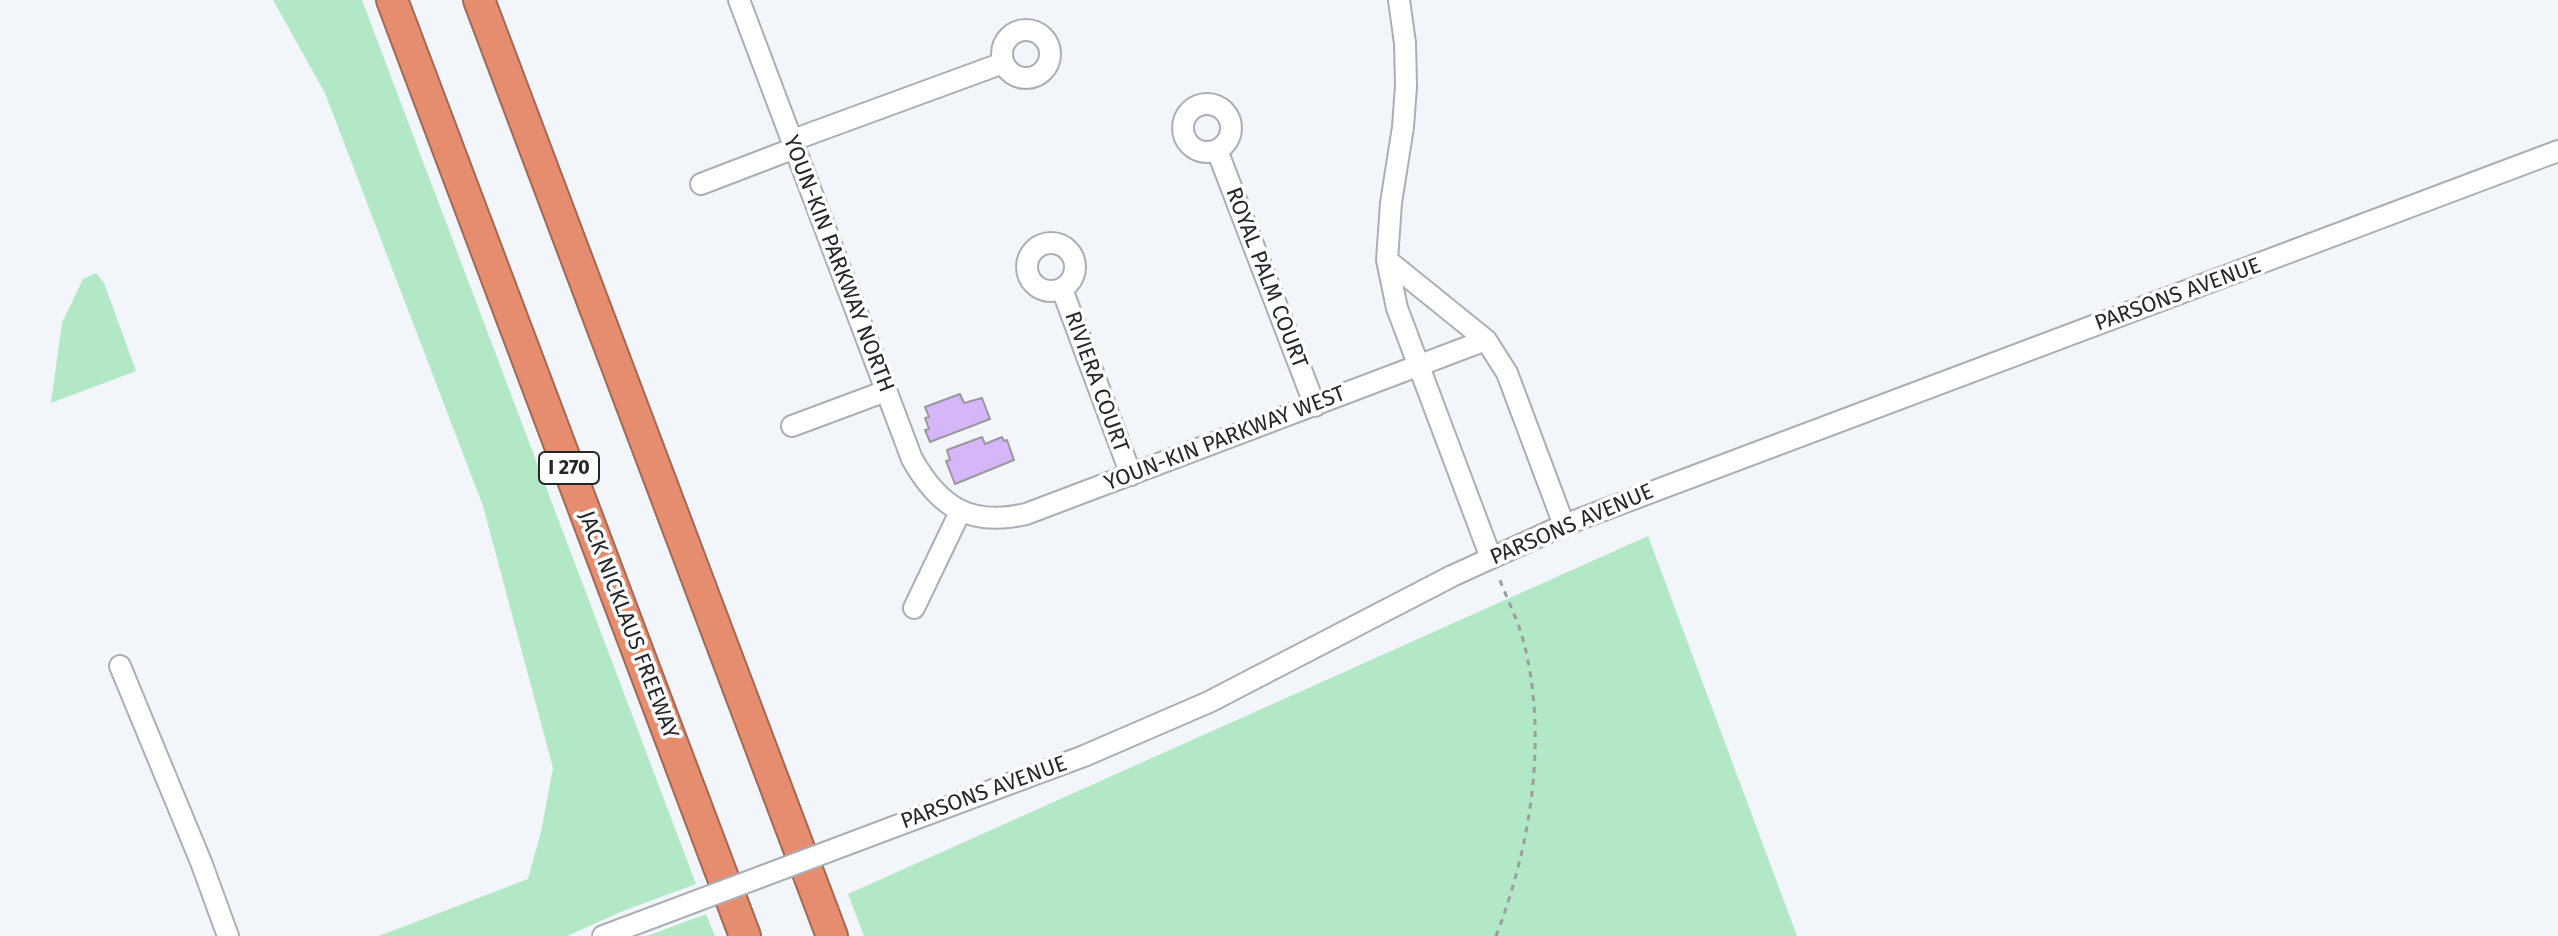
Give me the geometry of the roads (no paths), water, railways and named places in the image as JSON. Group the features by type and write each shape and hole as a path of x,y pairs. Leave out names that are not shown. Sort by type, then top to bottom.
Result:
{"highway":[{"name":"JACK NICKLAUS FREEWAY","path":"392,0 745,936"},
{"path":"479,0 832,936"}],"street":[{"name":"YOUN-KIN PARKWAY NORTH","path":"739,0 912,459 921,475 946,503 960,512"},
{"path":"1399,0 1405,43 1406,86 1387,260 1397,308 1417,366 1491,558"},
{"path":"701,184 794,144 1003,63"},
{"name":"ROYAL PALM COURT","path":"1217,150 1315,406"},
{"name":"PARSONS AVENUE","path":"603,936 1084,756 1195,709 1491,558 1564,525 2558,151"},
{"path":"1387,260 1486,340 1507,373 1564,525"},
{"name":"RIVIERA COURT","path":"1062,289 1131,475"},
{"name":"YOUN-KIN PARKWAY WEST","path":"960,512 992,519 1010,518 1486,340"},
{"path":"792,426 886,391"},
{"path":"914,608 960,512"},
{"path":"120,666 201,862 228,936"}]}
